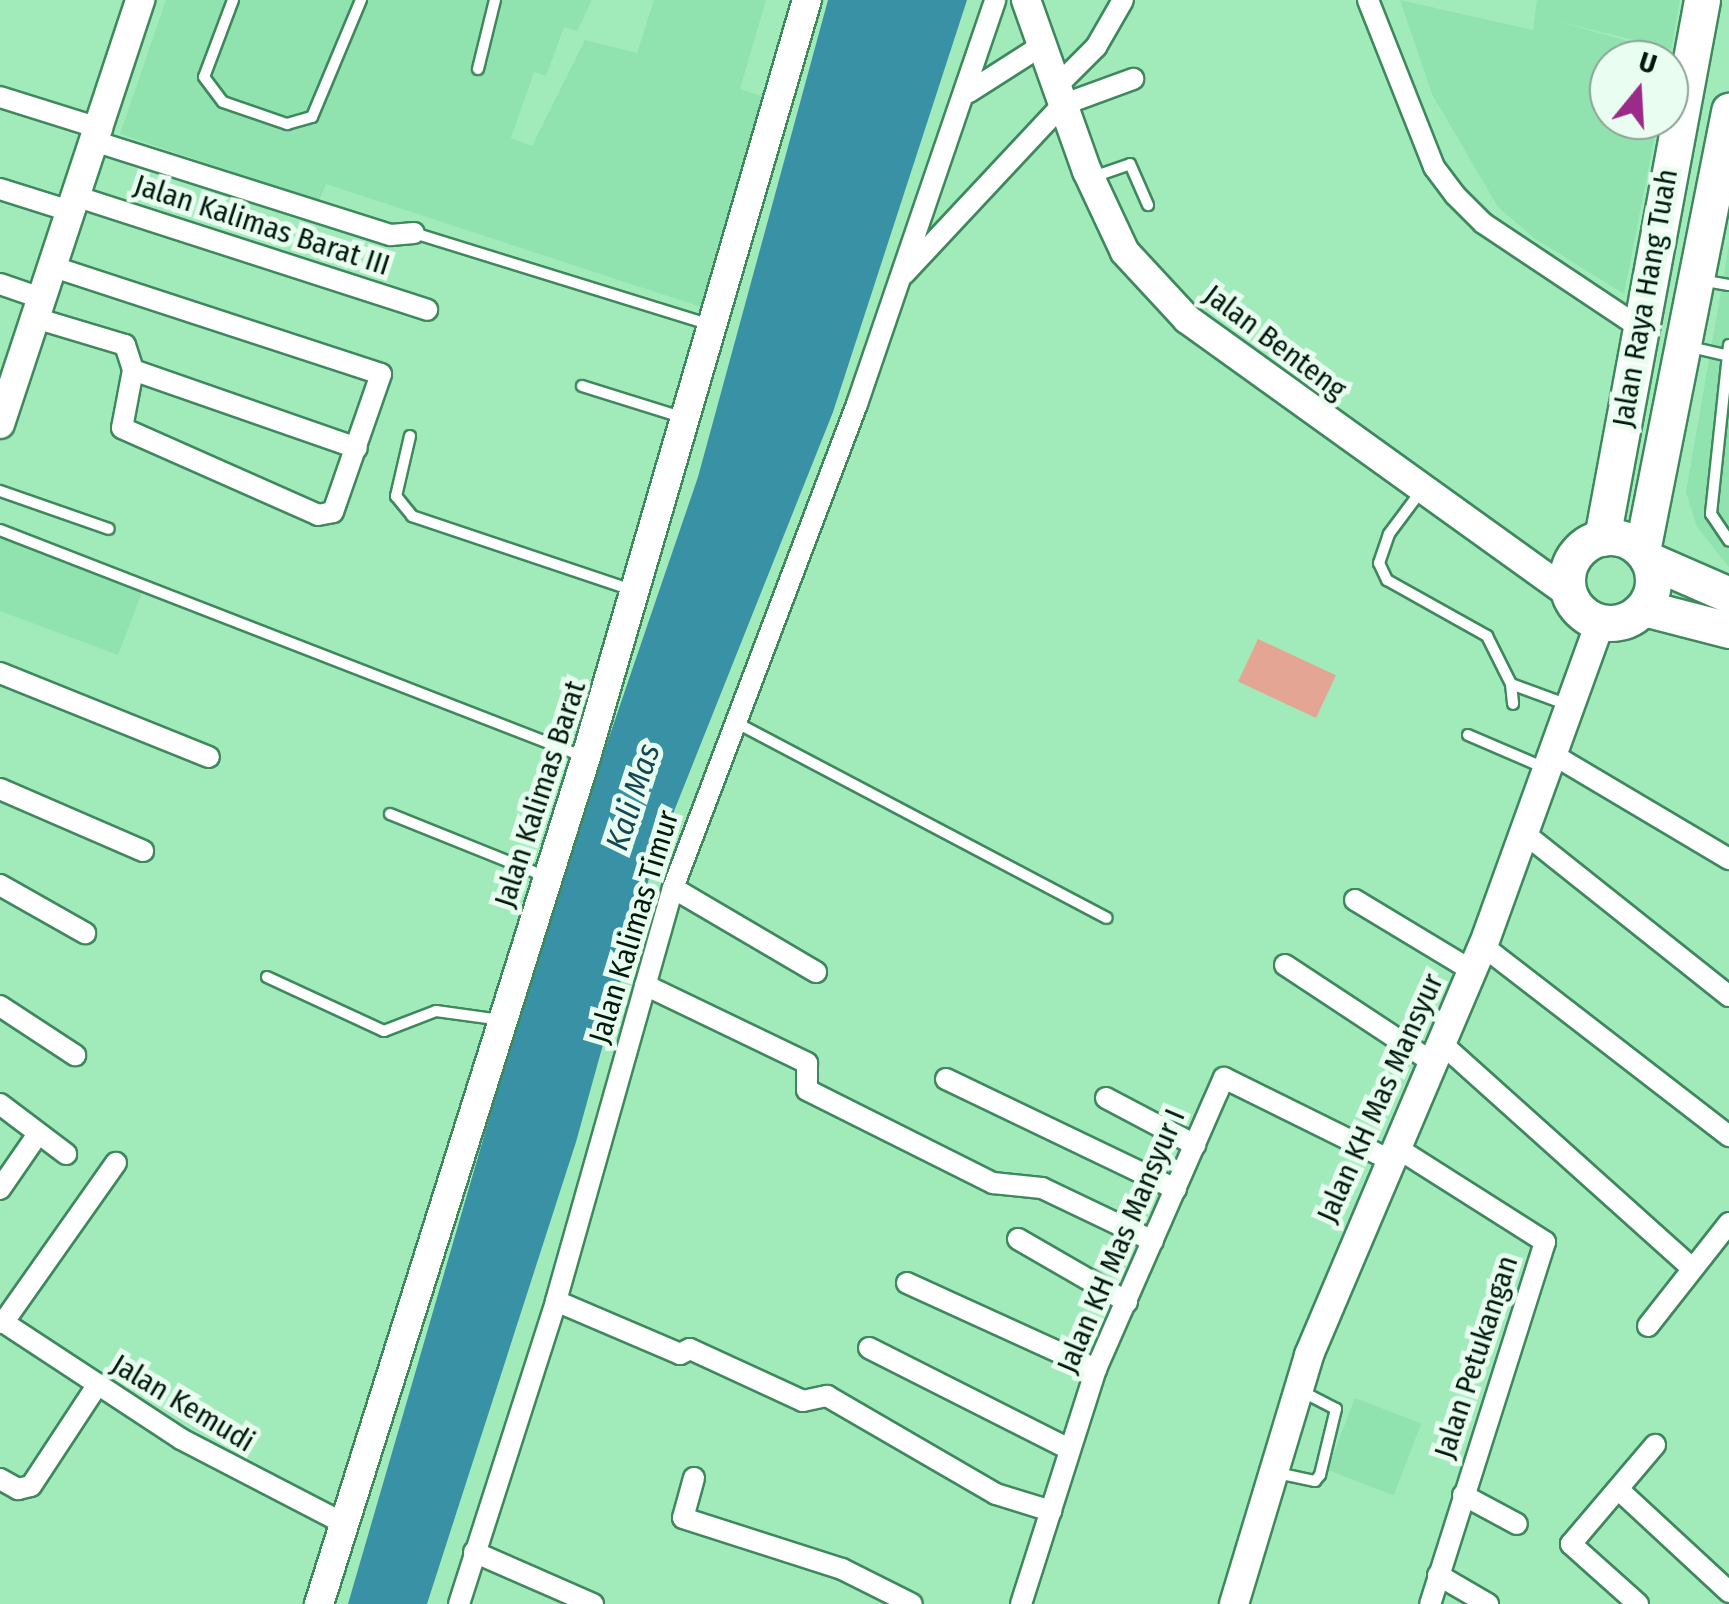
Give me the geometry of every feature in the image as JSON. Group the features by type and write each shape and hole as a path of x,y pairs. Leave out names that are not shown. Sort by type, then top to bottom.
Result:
{"highway":[{"name":"Jalan Raya Hang Tuah","path":"1602,538 1636,326 1702,0"},
{"name":"Jalan Raya Hang Tuah","path":"1646,556 1671,416 1715,283 1729,110"},
{"path":"1625,407 1671,416"},
{"path":"1646,556 1654,585 1644,608 1624,622 1600,623 1586,617 1568,593 1573,558 1602,538 1624,539 1646,556 1729,595"},
{"path":"1644,608 1729,630"}],"street":[{"path":"0,424 5,390 100,135 140,0"},
{"name":"Jalan Kalimas Barat","path":"319,1604 586,757 716,327 807,0"},
{"name":"Jalan Kalimas Timur","path":"459,1604 556,1301 673,888 968,92 995,0"},
{"name":"Jalan Benteng","path":"1026,0 1090,178 1125,252 1186,319 1421,491 1480,524 1568,593"},
{"name":"Jalan Kalimas Timur","path":"899,280 1059,96 1096,46 1123,0"},
{"path":"1368,0 1434,168 1455,195 1483,223 1636,326"},
{"path":"968,92 1041,46"},
{"path":"1059,96 1134,80"},
{"path":"0,98 392,235 414,232"},
{"name":"Jalan Kalimas Barat III","path":"0,189 76,204 427,310"},
{"path":"0,284 38,308 118,341 133,370 120,424 166,450 326,516 357,448 381,374 53,267"},
{"path":"133,370 357,448"},
{"name":"Jalan KH Mas Mansyur","path":"1234,1604 1298,1390 1391,1153 1477,958 1600,623"},
{"path":"0,673 209,758"},
{"path":"1549,762 1729,859"},
{"path":"0,789 144,852"},
{"path":"1524,834 1729,996"},
{"path":"0,886 84,933"},
{"path":"673,888 816,972"},
{"path":"1355,900 1477,958 1729,1136"},
{"path":"1284,965 1436,1052 1692,1268"},
{"path":"644,985 807,1063 808,1090 1000,1185 1042,1188 1153,1241"},
{"path":"0,1006 75,1054"},
{"name":"Jalan KH Mas Mansyur I","path":"1021,1604 1096,1369 1226,1077 1391,1153"},
{"path":"946,1079 1176,1189"},
{"path":"1106,1098 1195,1145"},
{"path":"0,1104 66,1154"},
{"path":"0,1189 38,1134"},
{"name":"Jalan Petukangan","path":"1391,1153 1545,1242 1430,1604"},
{"path":"2,1322 116,1163"},
{"path":"1648,1326 1729,1223"},
{"path":"1018,1239 1126,1302"},
{"path":"907,1283 1096,1369"},
{"path":"556,1301 680,1354 690,1349 803,1401 827,1396 996,1494 1051,1511"},
{"name":"Jalan Kemudi","path":"2,1322 96,1387 242,1473 343,1523"},
{"path":"869,1348 1070,1448"},
{"path":"0,1479 18,1490 30,1486 96,1387"},
{"path":"1638,1604 1572,1544 1655,1445"},
{"path":"694,1478 681,1514 693,1522 842,1569 912,1604"},
{"path":"1619,1490 1729,1592"},
{"path":"1462,1494 1516,1524"},
{"path":"474,1552 593,1604"},
{"path":"1438,1575 1488,1604"}],"lane":[{"path":"233,0 208,57 209,90 222,102 287,124 312,117 361,0"},
{"path":"478,69 495,0"},
{"path":"1090,178 1130,164 1148,205"},
{"path":"414,232 716,327"},
{"path":"1695,348 1728,352 1712,514 1729,541"},
{"path":"582,386 688,420"},
{"path":"1718,428 1729,437"},
{"path":"410,436 396,496 412,516 636,592"},
{"path":"0,491 108,529"},
{"path":"1421,491 1389,534 1382,571 1487,636 1511,684 1513,704"},
{"path":"0,530 586,757"},
{"path":"1511,684 1569,706"},
{"path":"734,722 1106,918"},
{"path":"1468,735 1549,762"},
{"path":"390,814 547,877"},
{"path":"267,977 384,1031 436,1011 504,1021"},
{"path":"1274,1473 1314,1481 1320,1476 1336,1408 1298,1390"}],"shaded area":[{"path":"166,0 592,0 577,31 564,27 546,76 534,72 511,138 532,146 585,40 637,53 654,0 766,0 740,89 767,98 704,308 326,184 319,201 120,134"},
{"path":"1400,0 1533,30 1537,0 1680,0 1673,40 1634,40 1556,21 1624,40 1589,40 1589,140 1654,140 1624,294 1534,238 1498,207 1432,94"},
{"path":"1729,245 1729,567 1697,527 1686,492"},
{"path":"0,533 144,587 118,655 0,611"},
{"path":"1258,639 1336,675 1316,718 1238,682"},
{"path":"1355,1398 1421,1423 1394,1495 1327,1470"}],"water":[{"name":"Kali Mas","path":"828,0 967,0 833,412 653,864 576,1142 427,1604 348,1604 548,916 698,477"}]}
